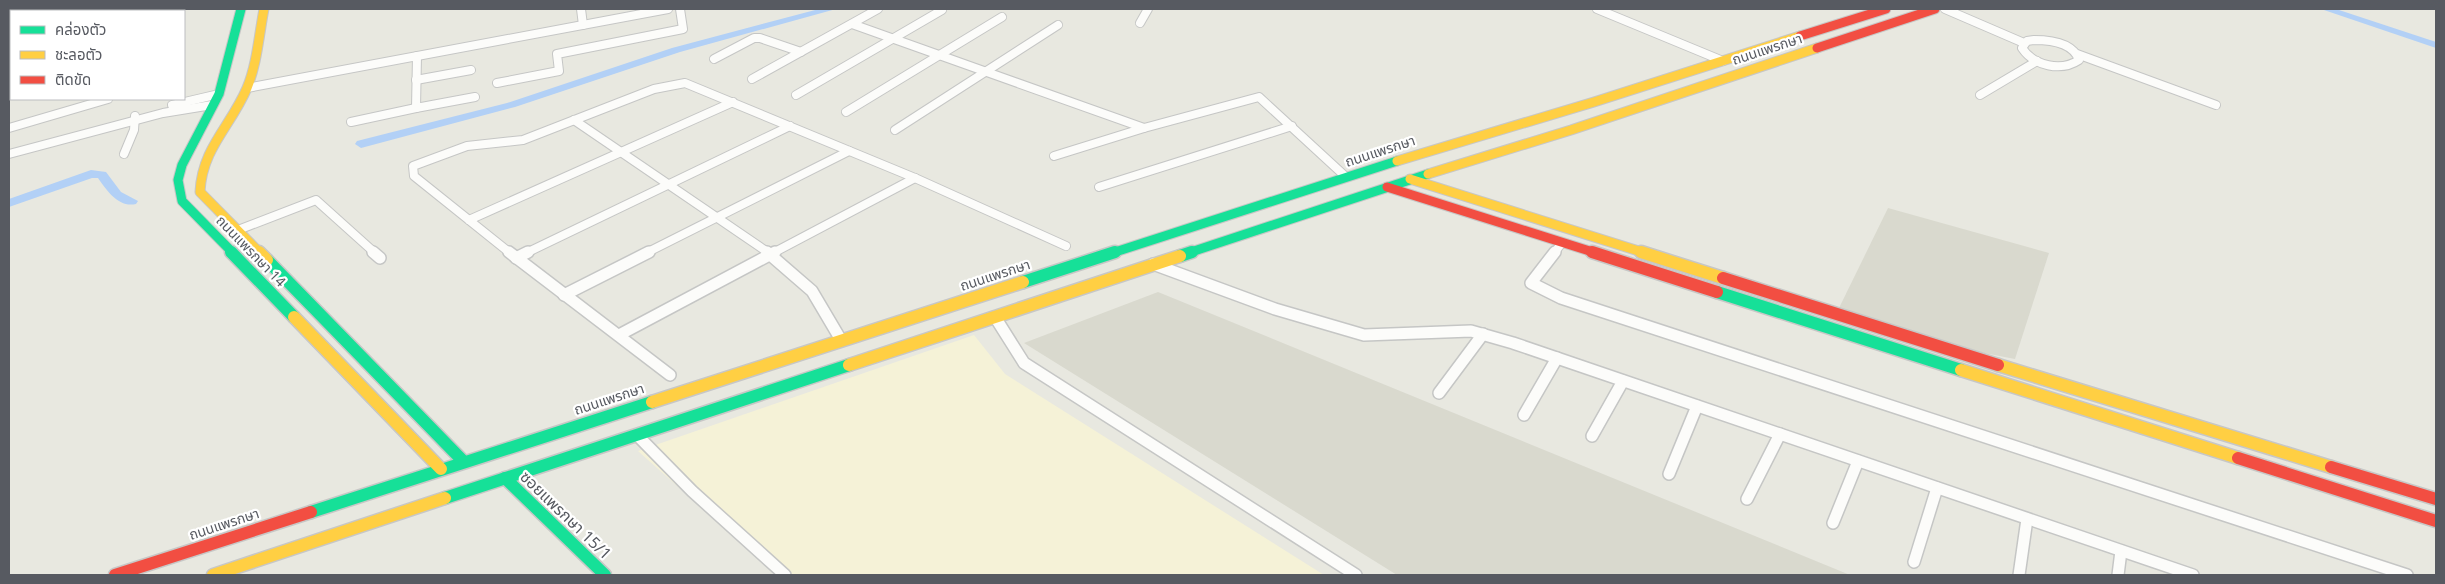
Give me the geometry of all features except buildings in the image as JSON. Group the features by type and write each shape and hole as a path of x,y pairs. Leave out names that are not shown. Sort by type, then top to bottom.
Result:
{"main road":[{"name":"ถนนแพรกษา 14","path":"241,9 235,84 239,100 209,151 198,175 200,192 464,462"},
{"name":"ถนนแพรกษา 14","path":"264,9 235,84 212,105 182,165 178,180 182,201 440,470"},
{"name":"ถนนแพรกษา","path":"115,575 1346,177 1886,9"},
{"name":"ถนนแพรกษา","path":"213,575 1410,179 1547,137 1935,9"},
{"path":"212,105 239,100"},
{"path":"1525,122 1547,137"},
{"path":"1410,179 2084,392 2436,499"},
{"path":"1387,187 2436,521"},
{"name":"ซอยแพรกษา 15/1","path":"505,478 604,575"}],"street":[{"path":"581,9 583,25"},
{"path":"9,154 135,118 235,84 417,56 664,9"},
{"path":"497,83 558,71 557,54 683,29 680,9"},
{"path":"752,79 878,9"},
{"path":"1140,23 1148,9"},
{"path":"1598,9 1723,61"},
{"path":"1945,9 2024,43 2034,40 2052,42 2069,48 2077,54 2216,105"},
{"path":"796,95 942,10"},
{"path":"846,112 1002,17"},
{"path":"852,24 1144,128"},
{"path":"895,130 1058,25"},
{"path":"714,59 754,38 760,38 800,52"},
{"path":"2024,43 2023,52 2037,61 2053,65 2070,65 2079,60 2077,54"},
{"path":"416,108 417,56"},
{"path":"1980,95 2037,61"},
{"path":"416,80 471,70"},
{"path":"670,375 516,258 414,176 413,166 467,146 523,140 654,89 685,83 915,178 1066,246"},
{"path":"351,122 475,97"},
{"path":"1054,156 1144,128 1259,97 1346,177"},
{"path":"9,128 105,100"},
{"path":"469,220 733,102"},
{"path":"135,118 212,105"},
{"path":"124,154 127,142 135,127 135,118"},
{"path":"574,120 770,254 812,291 841,340"},
{"path":"516,258 790,126"},
{"path":"1099,187 1292,126"},
{"path":"564,295 715,217 849,151"},
{"path":"619,335 915,178"},
{"path":"238,230 316,200 380,258"},
{"path":"1562,243 1532,282 1561,298 2407,575"},
{"path":"1153,264 1275,309 1364,335 1471,331 1483,334 2193,575"},
{"path":"995,317 1024,363 1356,575"},
{"path":"1439,393 1483,334"},
{"path":"1524,415 1557,358"},
{"path":"1592,436 1623,381"},
{"path":"1669,474 1697,406"},
{"path":"1747,499 1780,434"},
{"path":"637,435 692,491 785,575"},
{"path":"1833,523 1858,461"},
{"path":"1914,562 1937,488"},
{"path":"2019,575 2027,519"},
{"path":"2118,575 2121,551"}],"shaded area":[{"path":"1888,208 2049,253 2015,359 1984,353 1839,308"},
{"path":"1158,292 1850,575 1397,575 1024,343"},
{"path":"974,335 1005,374 1324,575 777,575 638,451"}],"waterway":[{"path":"361,144 511,105 676,50 767,24 831,9"},
{"path":"2326,9 2436,45"},
{"path":"9,203 91,174 102,175 117,195 132,201"}],"traffic: fast":[{"path":"241,9 219,94 182,165 178,180 182,201 294,317"},
{"path":"1023,282 1397,161"},
{"path":"1180,256 1428,174"},
{"path":"267,260 464,462"},
{"path":"1717,292 1961,370"},
{"path":"445,498 849,365"},
{"path":"311,512 652,402"},
{"path":"505,478 605,575"}],"traffic: slow":[{"path":"264,9 250,80 241,101 217,138 204,163 200,192 267,260"},
{"path":"1397,161 1594,102 1800,36"},
{"path":"1428,174 1571,130 1817,48"},
{"path":"1410,179 1723,278"},
{"path":"849,365 1180,256"},
{"path":"652,402 1023,282"},
{"path":"294,317 441,469"},
{"path":"1998,365 2331,467"},
{"path":"1961,370 2238,458"},
{"path":"213,575 445,498"}],"traffic: jam":[{"path":"1800,36 1886,9"},
{"path":"1817,48 1935,9"},
{"path":"1387,187 1717,292"},
{"path":"1723,278 1998,365"},
{"path":"2238,458 2436,521"},
{"path":"2331,467 2436,499"},
{"path":"115,575 311,512"}]}
